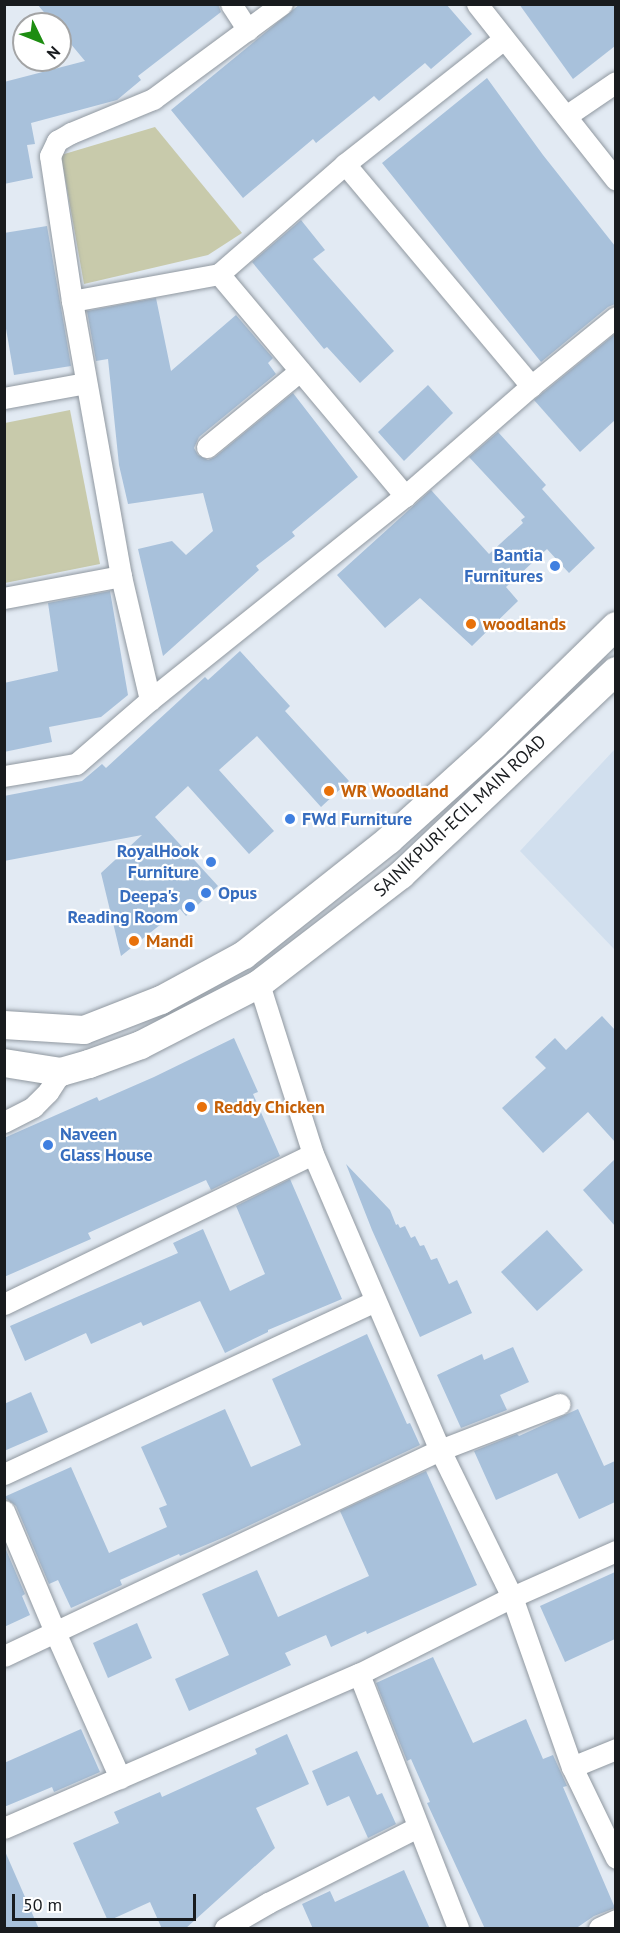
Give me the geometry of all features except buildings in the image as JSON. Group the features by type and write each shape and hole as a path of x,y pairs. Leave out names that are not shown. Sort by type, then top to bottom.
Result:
{"main road":[{"name":"SAINIKPURI-ECIL MAIN ROAD","path":"4,1025 84,1030 161,1000 244,955 389,840 494,745 615,626"},
{"name":"SAINIKPURI-ECIL MAIN ROAD","path":"4,1063 61,1072 141,1046 259,984 401,875 615,671"}],"street":[{"path":"231,4 248,30"},
{"path":"150,700 121,576 72,301 50,156 57,141 153,99 282,4"},
{"path":"477,4 615,180"},
{"path":"72,301 219,274 345,164 504,39"},
{"path":"566,116 615,82"},
{"path":"345,164 531,386"},
{"path":"219,274 405,496"},
{"path":"4,776 76,764 150,700 405,496 531,386 615,317"},
{"path":"207,447 300,371"},
{"path":"4,398 86,383"},
{"path":"4,598 121,576"},
{"path":"259,984 313,1154 440,1450 512,1597 572,1767 615,1858"},
{"path":"4,1122 33,1107 48,1092 61,1072"},
{"path":"4,1304 313,1154"},
{"path":"4,1474 375,1301"},
{"path":"4,1656 440,1450 559,1404"},
{"path":"4,1511 120,1778"},
{"path":"4,1828 359,1674 512,1597 615,1551"},
{"path":"359,1674 458,1929"},
{"path":"572,1767 615,1749"},
{"path":"225,1929 268,1903 418,1827"},
{"path":"599,1929 615,1920"}],"shaded area":[{"path":"615,749 615,950 520,851"}],"green space":[{"path":"155,127 242,233 208,255 84,284 61,155"},
{"path":"70,410 100,564 5,583 5,423"}],"place":[{"name":"Bantia Furnitures","path":"555,566"},
{"name":"woodlands","path":"471,624"},
{"name":"WR Woodland","path":"329,791"},
{"name":"FWd Furniture","path":"290,819"},
{"name":"RoyalHook Furniture","path":"211,862"},
{"name":"Opus","path":"206,893"},
{"name":"Deepa's Reading Room","path":"190,907"},
{"name":"Mandi","path":"134,941"},
{"name":"Reddy Chicken","path":"202,1107"},
{"name":"Naveen Glass House","path":"48,1145"}]}
